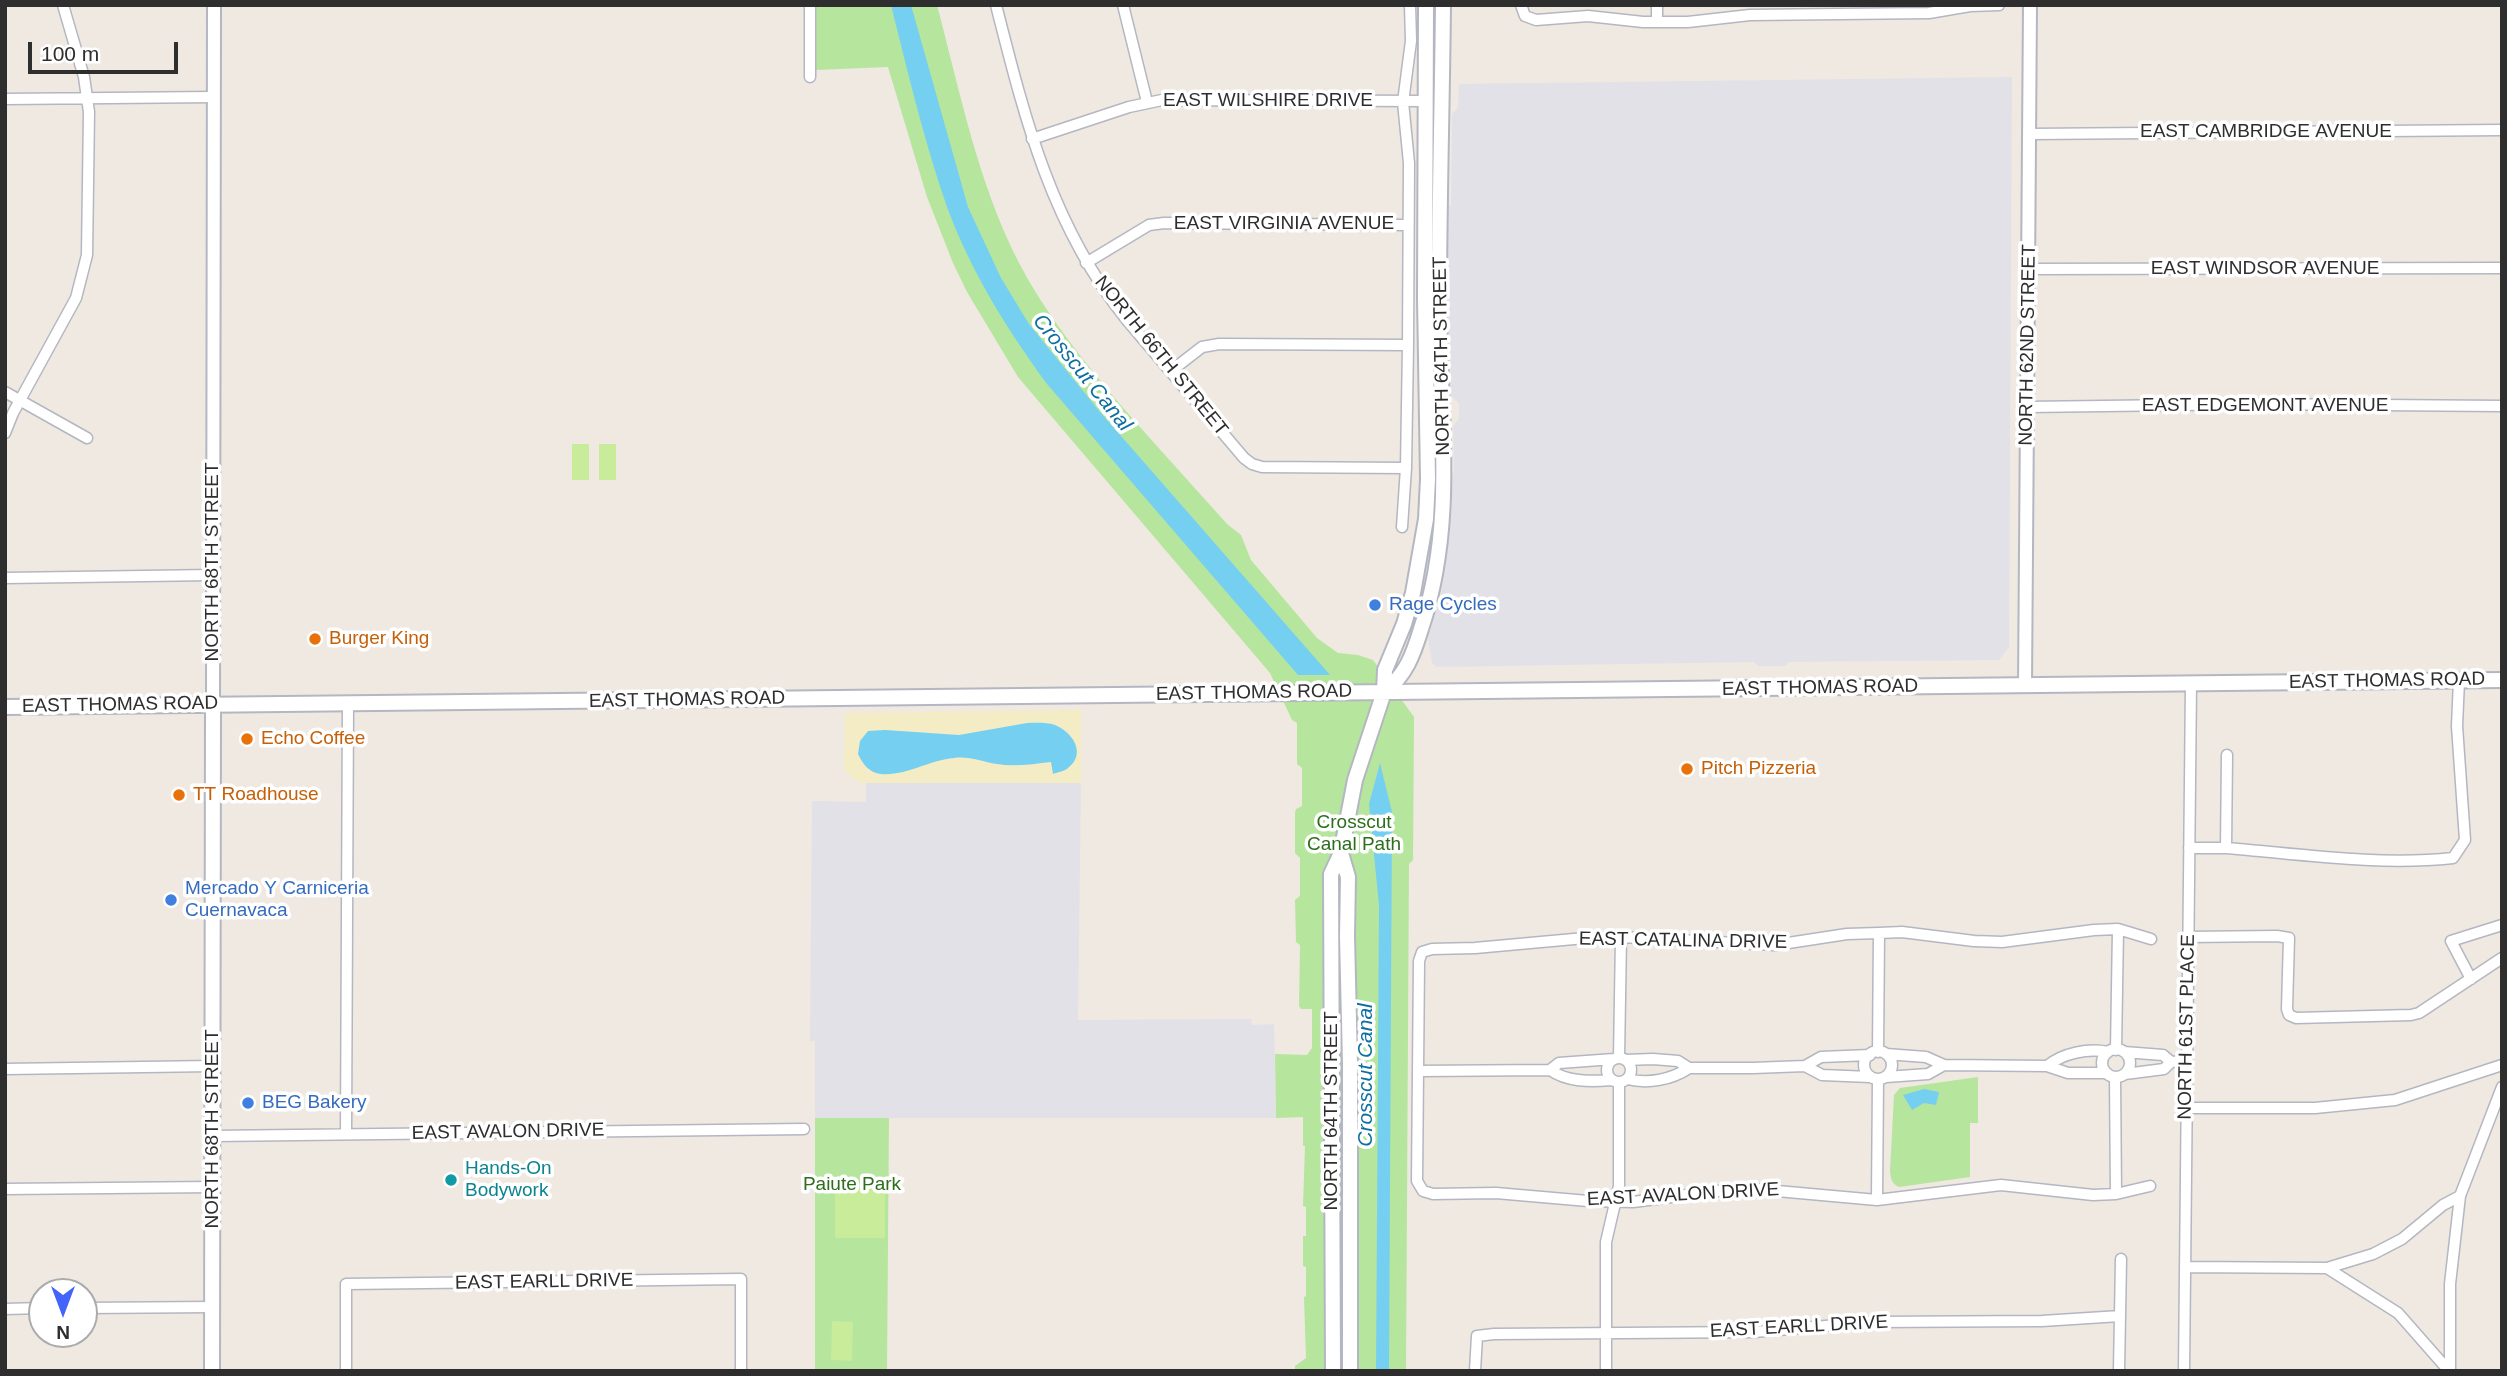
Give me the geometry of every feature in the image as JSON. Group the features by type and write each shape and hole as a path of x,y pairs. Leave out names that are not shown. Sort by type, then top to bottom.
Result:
{"main road":[{"name":"NORTH 64TH STREET","path":"1333,1371 1332,874 1341,853 1355,780 1384,692 1385,670 1404,624 1413,593 1426,519 1426,5"},
{"name":"NORTH 64TH STREET","path":"1384,692 1398,681 1406,670 1425,618 1439,549 1444,489 1439,305 1443,5"},
{"path":"1426,101 1442,101"},
{"path":"1428,488 1444,489"},
{"name":"EAST THOMAS ROAD","path":"5,707 2502,680"},
{"name":"NORTH 68TH STREET","path":"212,1371 213,704"},
{"name":"NORTH 64TH STREET","path":"1341,853 1348,877 1350,1371"}],"street":[{"path":"5,433 76,298 85,265 88,229 87,99 84,78 63,5"},
{"name":"NORTH 68TH STREET","path":"213,704 214,5"},
{"path":"810,5 810,77"},
{"name":"NORTH 66TH STREET","path":"996,5 1032,139 1056,204 1086,262 1110,300 1244,458 1262,467 1406,468"},
{"path":"1123,5 1147,102"},
{"name":"NORTH 64TH STREET","path":"1402,527 1408,345 1408,153 1404,102 1411,41 1410,5"},
{"path":"1521,5 1525,16 1536,20 1588,16 1657,22 1701,22 1750,15 1929,13 1971,6 1999,5"},
{"path":"1657,5 1657,22"},
{"name":"NORTH 62ND STREET","path":"2025,685 2030,5"},
{"path":"5,99 214,97"},
{"name":"EAST WILSHIRE DRIVE","path":"1032,139 1147,102 1426,101"},
{"name":"EAST CAMBRIDGE AVENUE","path":"2030,134 2502,130"},
{"name":"EAST VIRGINIA AVENUE","path":"1086,262 1149,225 1164,223 1408,225"},
{"name":"EAST WINDSOR AVENUE","path":"2029,269 2502,268"},
{"path":"1171,371 1202,347 1219,344 1408,345"},
{"path":"5,392 87,438"},
{"name":"EAST EDGEMONT AVENUE","path":"2027,407 2242,404 2502,406"},
{"path":"5,578 213,575"},
{"path":"2189,848 2226,848 2355,859 2453,858 2465,840 2457,726 2459,680"},
{"name":"NORTH 61ST PLACE","path":"2184,1371 2185,1061 2191,683"},
{"path":"346,1134 348,703"},
{"path":"2226,848 2227,755"},
{"path":"2471,979 2452,941 2502,925"},
{"path":"2116,1052 2118,929"},
{"name":"EAST CATALINA DRIVE","path":"1418,1071 1419,961 1422,951 1432,949 1621,937 1775,945 1847,934 1902,932 2002,942 2118,929 2151,939"},
{"path":"1878,1078 1864,1066 1878,1053 1879,933"},
{"path":"1606,1371 1606,1242 1619,1185 1619,1081 1631,1069 1620,1059 1621,937"},
{"path":"2188,937 2289,938 2287,1009 2290,1015 2296,1018 2419,1013 2502,958"},
{"path":"2116,1052 2102,1063 2115,1075 2116,1195"},
{"path":"2115,1075 2130,1063 2116,1052"},
{"path":"1877,1200 1878,1078 1892,1065 1878,1053"},
{"path":"1550,1070 1559,1077 1637,1081 1675,1077 1689,1068 1805,1066 1821,1057 1878,1053 1926,1057 1944,1065 2047,1066 2068,1073 2115,1075 2164,1069 2171,1062 2185,1061"},
{"path":"2047,1066 2058,1057 2076,1053 2163,1055 2171,1062"},
{"path":"1619,1081 1606,1070 1608,1063 1620,1059"},
{"path":"1418,1071 1550,1070 1559,1063 1620,1059 1678,1061 1689,1068"},
{"path":"1805,1066 1822,1076 1878,1078 1928,1074 1944,1065"},
{"path":"5,1069 213,1066"},
{"path":"2186,1108 2315,1108 2395,1100 2502,1066"},
{"name":"EAST AVALON DRIVE","path":"1418,1071 1417,1181 1423,1191 1433,1195 1496,1193 1616,1202 1755,1189 1877,1200 2001,1185 2064,1193 2116,1195 2150,1186"},
{"path":"2450,1371 2450,1284 2460,1196 2502,1087"},
{"name":"EAST AVALON DRIVE","path":"213,1136 803,1129"},
{"path":"5,1189 213,1187"},
{"path":"2185,1267 2327,1268 2373,1254 2402,1239 2443,1205 2460,1196"},
{"path":"2119,1371 2121,1259"},
{"path":"2327,1268 2398,1313 2450,1371"},
{"name":"EAST EARLL DRIVE","path":"346,1371 346,1284 741,1279 741,1371"},
{"path":"98,1308 212,1307"},
{"path":"5,1309 28,1308"},
{"name":"EAST EARLL DRIVE","path":"1475,1371 1477,1336 1754,1332 1873,1322 2042,1321 2120,1317"}],"shaded area":[{"path":"2012,77 2009,647 1999,660 1789,662 1785,666 1758,666 1754,662 1437,667 1432,663 1428,638 1441,594 1452,508 1453,426 1459,419 1459,403 1451,396 1446,300 1452,114 1458,108 1459,84"},
{"path":"866,783 1081,783 1078,1020 1251,1019 1252,1025 1274,1024 1276,1118 815,1118 815,1041 810,1041 812,801 866,802"}],"green space":[{"name":"Crosscut Canal Path","path":"810,5 937,5 971,137 992,201 1019,263 1039,298 1062,332 1115,398 1227,524 1241,535 1251,560 1317,638 1338,653 1373,660 1414,717 1413,860 1409,864 1406,1371 1295,1371 1295,1366 1306,1358 1306,1267 1303,1266 1303,1236 1306,1236 1306,1207 1303,1206 1305,1146 1303,1117 1276,1118 1275,1054 1307,1055 1312,1048 1312,1009 1301,1009 1299,1006 1300,945 1296,942 1295,900 1300,896 1300,858 1295,853 1295,813 1296,809 1302,806 1302,768 1297,764 1297,723 1292,720 1270,673 1018,377 967,292 953,263 927,197 888,67 816,70 810,77"},
{"path":"572,444 589,444 589,480 572,480"},
{"path":"599,444 616,444 616,480 599,480"},
{"path":"1978,1077 1978,1123 1970,1123 1970,1177 1899,1187 1896,1185 1890,1171 1894,1095 1900,1088"},
{"name":"Paiute Park","path":"815,1118 889,1118 887,1371 815,1371"},
{"path":"835,1183 885,1183 885,1238 835,1238"},
{"path":"832,1321 853,1322 852,1361 831,1360"}],"sand":[{"path":"1081,710 1081,783 861,783 846,773 844,766 845,713"}],"water":[{"path":"891,5 911,5 968,207 1001,278 1029,324 1100,412 1330,675 1298,675 1047,384 1018,342 979,277 947,207 924,132"},
{"path":"1027,723 1044,723 1061,728 1075,744 1077,750 1074,762 1063,771 1053,774 1051,762 1010,765 960,758 945,759 900,773 881,774 867,767 858,754 860,741 868,731 959,735"},
{"path":"1380,763 1392,812 1389,1371 1376,1371 1379,905 1369,804"},
{"path":"1924,1089 1939,1092 1936,1105 1924,1103 1912,1110 1903,1095"}],"place":[{"name":"Rage Cycles","path":"1375,605"},
{"name":"Burger King","path":"315,639"},
{"name":"Echo Coffee","path":"247,739"},
{"name":"Pitch Pizzeria","path":"1687,769"},
{"name":"TT Roadhouse","path":"179,795"},
{"name":"Mercado Y Carniceria Cuernavaca","path":"171,900"},
{"name":"BEG Bakery","path":"248,1103"},
{"name":"Hands-On Bodywork","path":"451,1180"}],"water label":[{"name":"Crosscut Canal","path":"1082,373"},
{"name":"Crosscut Canal","path":"1366,1075"}]}
